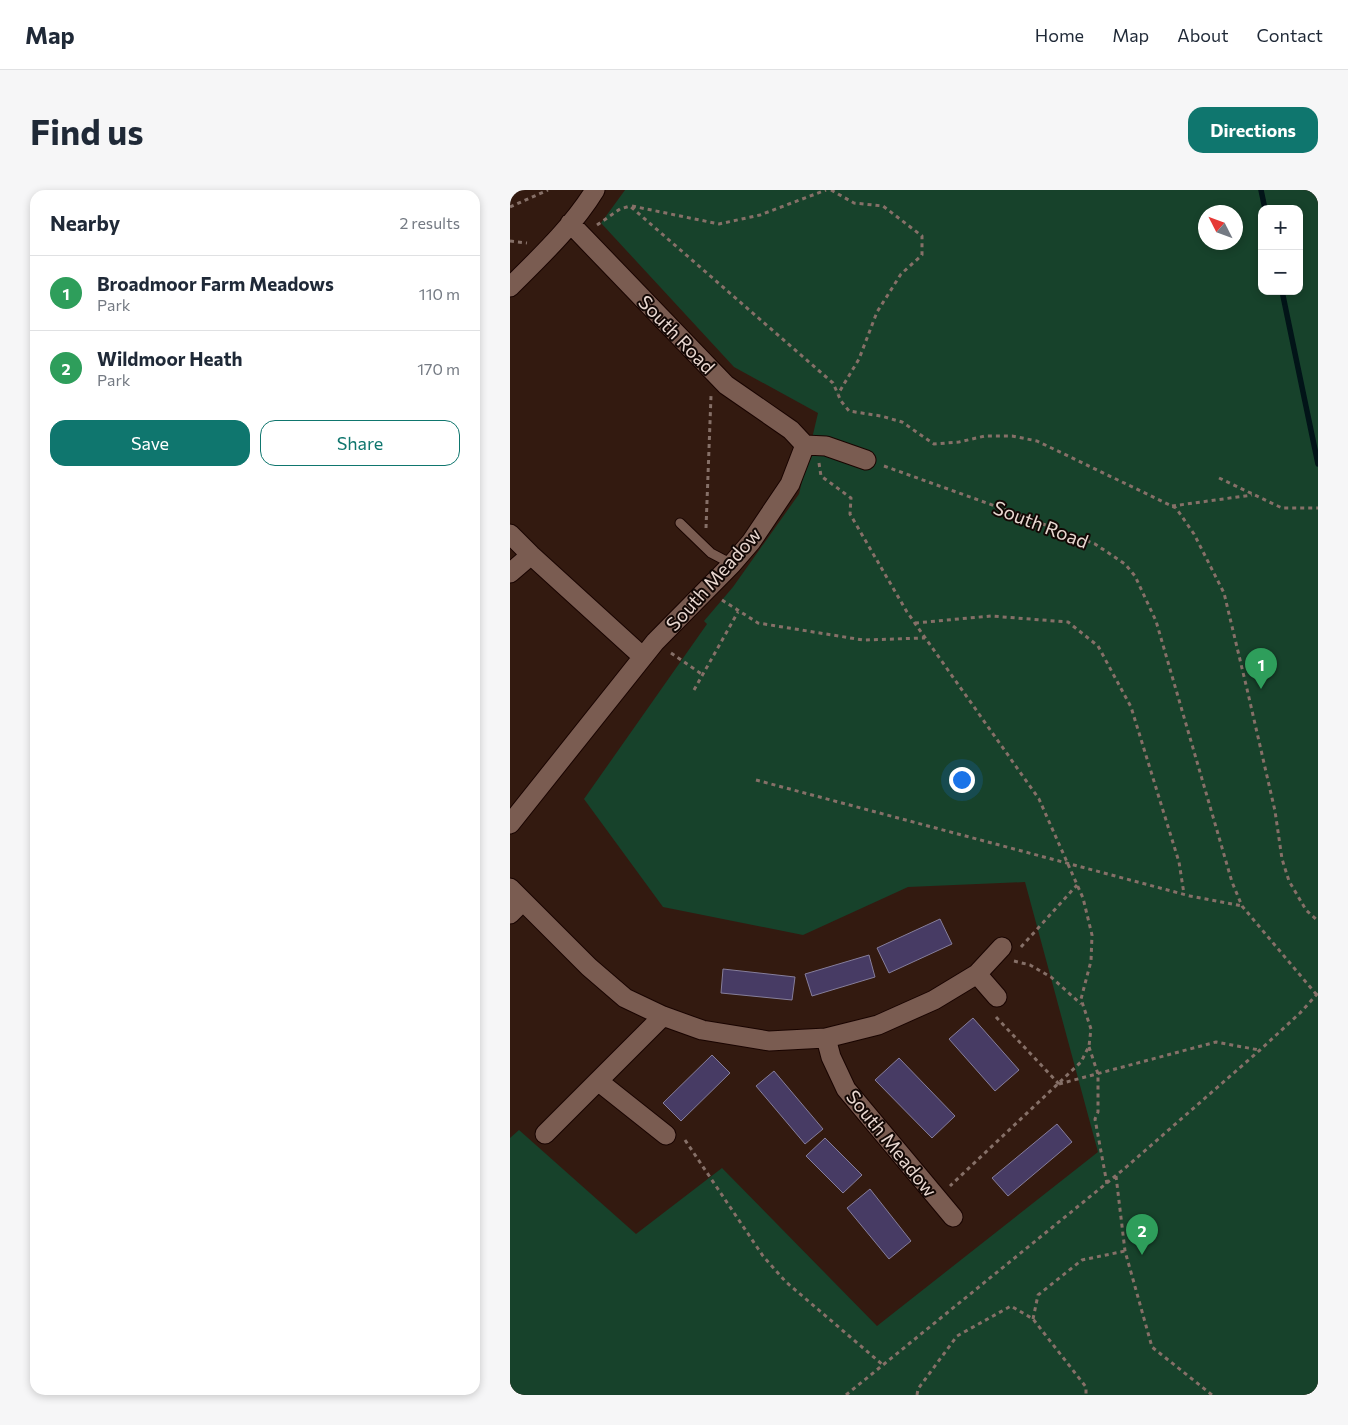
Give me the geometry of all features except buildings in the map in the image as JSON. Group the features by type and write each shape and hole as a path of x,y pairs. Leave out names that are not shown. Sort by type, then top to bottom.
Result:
{"street":[{"path":"510,287 550,246 576,229 596,190"},
{"name":"South Road","path":"576,229 712,371 732,389 811,445 826,446 866,460"},
{"name":"South Meadow","path":"510,824 655,642 732,564 751,542 790,484 811,445"},
{"path":"510,534 643,657"},
{"path":"510,573 531,555"},
{"path":"514,901 625,998 662,1016 702,1030 769,1041 826,1038 878,1024 934,1000 1009,953"},
{"path":"977,974 997,997"},
{"path":"545,1134 662,1016"},
{"name":"South Meadow","path":"826,1038 831,1057 846,1089 953,1217"},
{"path":"598,1081 673,1134"}],"lane":[{"path":"680,523 711,553 732,564"}],"path":[{"path":"510,207 548,190"},
{"path":"576,229 630,206 719,224 760,215 826,190"},
{"path":"831,190 854,203 883,206 922,236 922,255 901,274 877,312 858,359 838,394"},
{"path":"630,206 833,383 841,401 849,411 881,416 902,422 934,444 959,442 985,436 1012,436 1037,440 1176,508 1194,534 1224,593 1274,811 1282,859 1289,881 1306,910 1318,921"},
{"path":"705,548 712,371"},
{"path":"811,445 821,476 851,498 850,514 907,612 1039,799 1083,898 1092,935 1091,961 1081,999 1091,1029 1089,1046 1081,1062 937,1199"},
{"name":"South Road","path":"866,460 1018,514 1095,544 1125,564 1135,576 1156,621 1232,882 1242,906 1317,994"},
{"path":"1219,478 1282,508 1318,508"},
{"path":"1172,506 1253,494"},
{"path":"707,590 738,612 758,623 863,640 925,638"},
{"path":"694,690 738,612"},
{"path":"915,623 992,616 1068,622 1098,646 1131,707 1179,862 1184,894"},
{"path":"655,642 703,675"},
{"path":"756,780 1068,864 1184,894 1242,906"},
{"path":"1077,885 1009,953 1051,978 1083,1005"},
{"path":"846,1395 1107,1184 1260,1050 1300,1013 1317,994"},
{"path":"997,997 987,1008 1059,1084"},
{"path":"1059,1084 1216,1042 1260,1050"},
{"path":"1089,1046 1098,1074 1098,1112 1095,1119 1107,1184"},
{"path":"673,1134 774,1269 786,1282 883,1365"},
{"path":"1116,1176 1125,1250 1152,1347 1212,1395"},
{"path":"1033,1319 1038,1295 1082,1260 1125,1250"},
{"path":"917,1395 918,1389 957,1336 1011,1306 1033,1319 1086,1388 1086,1395"}],"green space":[{"path":"625,190 1318,190 1318,1395 510,1395 510,1138 519,1130 636,1234 722,1168 877,1326 1098,1152 1025,882 908,887 803,935 663,907 584,799 707,624 704,621 733,587 799,494 818,413 734,367 601,223"}],"waterway":[{"path":"1261,190 1264,205"},
{"path":"1283,295 1318,464"}],"place":[{"name":"Broadmoor Farm Meadows","path":"1261,689"},
{"name":"Wildmoor Heath","path":"1142,1255"}]}
